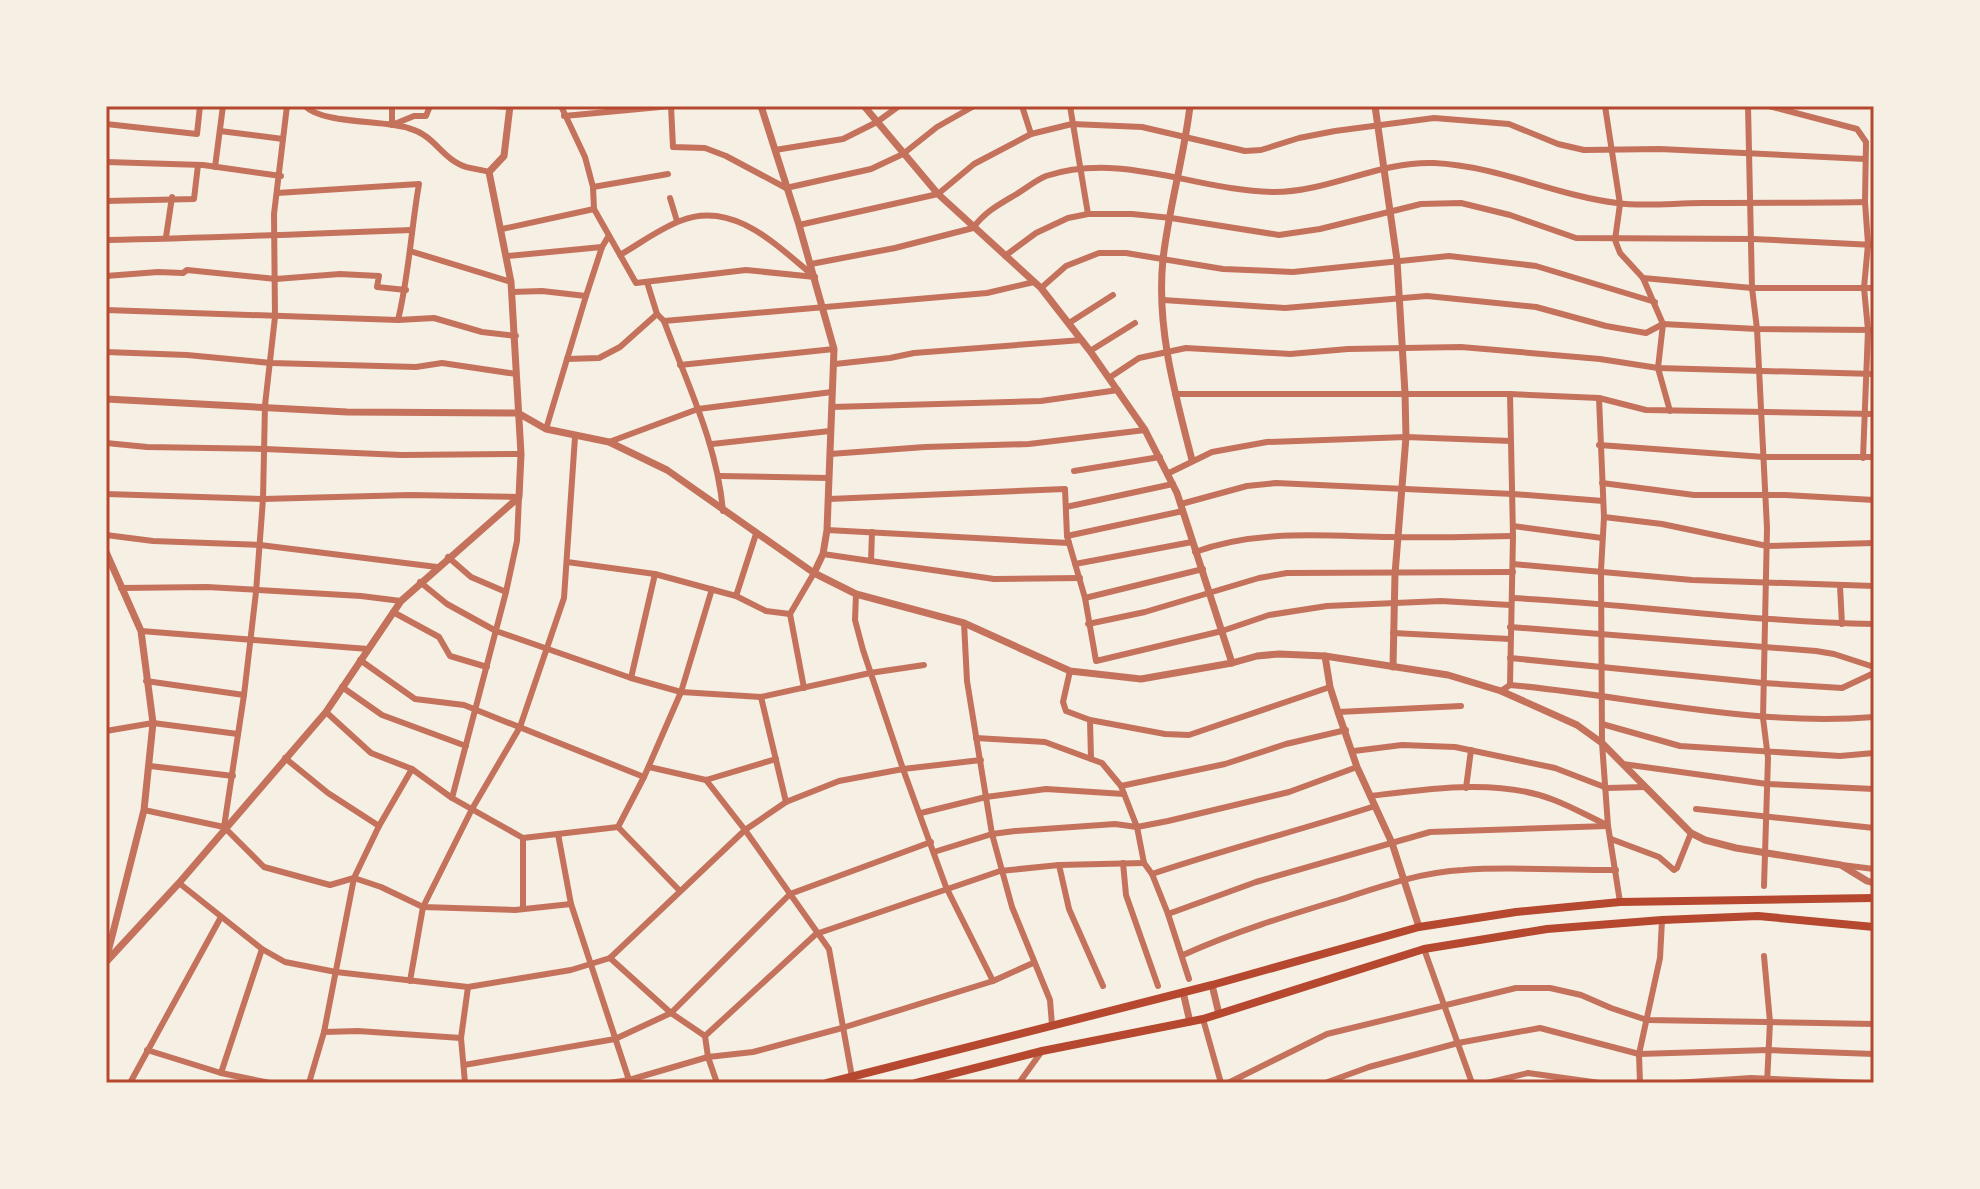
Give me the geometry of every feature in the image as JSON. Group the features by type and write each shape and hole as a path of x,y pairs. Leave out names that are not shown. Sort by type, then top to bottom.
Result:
{"main road":[{"path":"827,1083 1212,985 1419,927 1516,912 1620,902 1874,898"},
{"path":"916,1083 1042,1051 1203,1019 1424,949 1547,929 1662,920 1758,916 1874,927"}],"street":[{"path":"106,124 197,134 200,106"},
{"path":"215,167 223,106"},
{"path":"224,827 256,592 263,499 265,405 275,317 274,237 287,106"},
{"path":"305,106 311,112 344,119 410,128 431,138 458,164 489,172"},
{"path":"392,106 392,125"},
{"path":"392,125 414,116 426,116 430,106"},
{"path":"489,172 504,156 510,106 494,106"},
{"path":"561,106 585,157 593,187 594,209 636,283 746,270 815,277"},
{"path":"564,116 671,106 673,147 705,148 786,188 871,169 903,154 937,127 974,106"},
{"path":"761,106 815,277 834,349 827,530 823,554 790,614 804,688"},
{"path":"864,106 938,194 1038,285 1082,340 1145,430 1169,473 1232,663"},
{"path":"775,150 843,139 877,122 899,106"},
{"path":"1022,106 1031,134"},
{"path":"1070,106 1088,214"},
{"path":"1190,106 1163,259 1163,300 1166,350 1192,460"},
{"path":"1375,106 1397,260 1405,393 1406,437 1397,537 1393,667"},
{"path":"1605,106 1620,204 1615,240 1620,253 1643,278 1663,324 1658,368 1670,411"},
{"path":"1748,106 1752,288 1764,457 1768,584 1763,683 1768,758 1764,886"},
{"path":"1769,106 1857,129 1874,147"},
{"path":"799,225 938,194 974,164 1031,134 1072,124 1142,127 1245,151 1261,150 1299,138 1434,118 1509,124 1558,144 1584,150 1865,159"},
{"path":"220,131 283,139"},
{"path":"1863,458 1863,413 1870,374 1871,330 1864,288 1871,244 1865,202 1866,142"},
{"path":"106,162 198,165 281,176"},
{"path":"811,264 895,248 973,228 983,214 1044,177 1079,169 1122,168 1179,176 1242,190 1278,192 1386,167 1430,163 1474,166 1579,197 1620,204 1865,202"},
{"path":"106,201 172,197 194,199 198,165"},
{"path":"452,798 517,541 521,454 516,336 508,256 489,172"},
{"path":"593,187 668,174"},
{"path":"1865,178 1874,186"},
{"path":"277,193 419,184 406,290 398,320"},
{"path":"166,237 172,197"},
{"path":"670,198 677,221"},
{"path":"1005,256 1036,233 1068,218 1088,214 1171,218 1279,235 1421,204 1461,203 1510,215 1576,238 1753,239 1871,244"},
{"path":"502,229 594,209"},
{"path":"620,255 677,221 696,215 722,215 759,230 815,277"},
{"path":"106,240 274,237 300,233 411,230"},
{"path":"546,429 586,296 608,237"},
{"path":"508,256 602,247"},
{"path":"410,251 511,282"},
{"path":"664,321 987,293 1038,285 1066,266 1099,253 1126,253 1223,269 1293,272 1449,256 1536,266 1655,302"},
{"path":"106,276 183,273 187,270 276,279 340,274 379,276 377,287 406,290"},
{"path":"1643,278 1752,288 1874,288"},
{"path":"647,282 657,314 664,321 712,444 720,476 723,511"},
{"path":"512,292 542,291 586,296"},
{"path":"1069,323 1113,295"},
{"path":"1163,300 1285,308 1427,296 1536,307 1646,333 1663,324 1871,330"},
{"path":"106,310 275,317 434,318 482,332 516,336"},
{"path":"567,359 599,358 620,347 657,314"},
{"path":"1090,351 1135,323"},
{"path":"835,364 914,353 1082,340"},
{"path":"1109,378 1139,358 1186,348 1290,354 1461,347 1658,368 1870,374"},
{"path":"680,365 834,349"},
{"path":"106,352 271,363 416,367 442,363 516,374"},
{"path":"832,407 1041,401 1118,390"},
{"path":"609,442 698,409 832,392"},
{"path":"1175,394 1510,394 1599,398 1646,410 1874,414"},
{"path":"1510,394 1513,494 1510,685"},
{"path":"1599,398 1604,517 1601,570 1602,743 1608,826 1620,902"},
{"path":"106,399 265,405 347,412 518,413 546,429 609,442 667,470 814,573 856,594 964,623 1070,671 1141,679 1279,654 1325,656 1448,675 1501,691 1577,725 1602,743 1691,833 1705,840 1736,848 1874,869"},
{"path":"830,454 1029,444 1145,430"},
{"path":"712,444 830,431"},
{"path":"410,981 423,907 472,809 520,727 564,598 575,437"},
{"path":"1169,473 1212,452 1267,442 1406,437 1511,441"},
{"path":"106,443 401,455 521,454"},
{"path":"1599,445 1764,457 1874,457"},
{"path":"1074,471 1160,457"},
{"path":"720,476 829,478"},
{"path":"827,530 1068,540 1247,486 1276,483 1603,501"},
{"path":"1602,483 1694,495 1874,500"},
{"path":"1066,507 1173,484"},
{"path":"829,499 1065,489 1068,540 1085,598 1099,675"},
{"path":"106,494 263,499 410,495 519,497"},
{"path":"106,962 179,883 326,712 401,601 519,497"},
{"path":"1604,517 1662,524 1767,546 1874,543"},
{"path":"1513,526 1602,538"},
{"path":"871,561 872,532"},
{"path":"736,596 756,534"},
{"path":"106,535 153,541 260,545 437,567"},
{"path":"1195,552 1216,544 1265,535 1513,536"},
{"path":"1075,564 1192,542"},
{"path":"106,552 141,631 153,723 144,810 106,962"},
{"path":"823,554 994,579 1080,578"},
{"path":"448,557 471,577 506,592"},
{"path":"567,562 655,574 736,596 766,611 790,614"},
{"path":"1088,624 1145,612 1259,578 1287,573 1395,574 1513,568 1601,570 1627,576 1768,584 1874,586"},
{"path":"1085,598 1203,569"},
{"path":"631,678 655,574"},
{"path":"420,582 447,604 496,631 681,692 761,697 870,673 924,665"},
{"path":"121,588 162,586 361,596 401,601"},
{"path":"1840,586 1842,624"},
{"path":"618,827 649,767 681,692 712,589"},
{"path":"856,594 855,620 903,769 946,887 993,981"},
{"path":"1096,661 1222,631 1269,615 1327,606 1441,601 1602,603 1685,612 1874,624"},
{"path":"393,612 439,637 450,656 487,667"},
{"path":"964,623 967,681 1000,871 1033,963 1050,1000 1052,1025"},
{"path":"1510,627 1834,654 1874,670"},
{"path":"141,631 250,637 368,649"},
{"path":"1393,633 1510,639"},
{"path":"1325,656 1330,687 1357,767 1392,843 1419,927"},
{"path":"1510,658 1842,688 1874,670"},
{"path":"360,660 415,699 464,705 644,777"},
{"path":"1070,671 1063,702 1066,711 1090,720 1165,734 1189,735 1330,687"},
{"path":"146,681 244,695"},
{"path":"1501,691 1510,685 1763,718 1845,720 1874,717"},
{"path":"342,687 382,715 466,746"},
{"path":"761,697 786,802"},
{"path":"1338,712 1461,706"},
{"path":"326,712 371,753 412,769 452,798 523,838 618,827"},
{"path":"1090,720 1091,759"},
{"path":"106,731 153,723 238,734"},
{"path":"1602,724 1680,746 1840,756 1874,753"},
{"path":"921,813 986,797 1046,789 1122,790 1346,730"},
{"path":"976,738 1045,742 1102,763 1122,790 1137,827 1144,863 1152,874 1168,914 1189,979"},
{"path":"1354,751 1402,745 1471,750 1555,768 1607,788 1645,787"},
{"path":"1466,788 1471,750"},
{"path":"285,757 328,793 379,826"},
{"path":"649,767 706,780 776,759"},
{"path":"179,883 262,949 285,962 336,972 468,987 610,958 745,830 786,802 839,781 903,769 981,760"},
{"path":"1623,764 1767,784 1874,789"},
{"path":"150,766 233,776"},
{"path":"934,852 992,834 1115,824 1137,827 1289,792 1357,767"},
{"path":"309,1083 324,1032 354,878 412,769"},
{"path":"706,780 829,949 852,1077"},
{"path":"1370,796 1500,787 1553,799 1608,826"},
{"path":"1152,874 1375,806"},
{"path":"1696,809 1874,828"},
{"path":"144,810 224,827 264,867 330,885 354,878 423,907 467,911 571,904"},
{"path":"1168,914 1256,882 1430,832 1608,826"},
{"path":"618,827 680,891"},
{"path":"1611,839 1659,857 1674,870 1691,833"},
{"path":"558,834 571,904 629,1080"},
{"path":"523,838 523,909"},
{"path":"464,1065 615,1039 671,1013 790,894 931,842"},
{"path":"1123,863 1126,895 1158,986"},
{"path":"705,1036 816,934 1000,871 1059,865 1144,863"},
{"path":"1059,865 1069,909 1103,986"},
{"path":"1841,865 1874,883"},
{"path":"1183,955 1241,930 1402,880 1461,870 1616,870"},
{"path":"130,1083 221,917"},
{"path":"1640,1083 1639,1054 1660,958 1662,920"},
{"path":"221,1073 262,949"},
{"path":"1424,949 1472,1083"},
{"path":"1764,956 1770,1022 1767,1081"},
{"path":"610,958 671,1013 705,1036 717,1083"},
{"path":"609,1083 708,1057 753,1052 842,1028 993,981 1033,963"},
{"path":"1212,985 1219,1014"},
{"path":"465,1083 461,1038 468,987"},
{"path":"1228,1083 1327,1034 1516,988 1550,988 1581,995 1647,1020 1874,1024"},
{"path":"1183,992 1190,1022"},
{"path":"1203,1019 1221,1083"},
{"path":"1325,1083 1369,1067 1458,1043 1540,1028 1639,1054 1768,1050 1874,1054"},
{"path":"324,1032 358,1031 461,1038"},
{"path":"147,1050 221,1073 270,1083"},
{"path":"1019,1083 1042,1051"},
{"path":"1487,1083 1528,1073 1600,1083"},
{"path":"1675,1083 1864,1083"}]}
